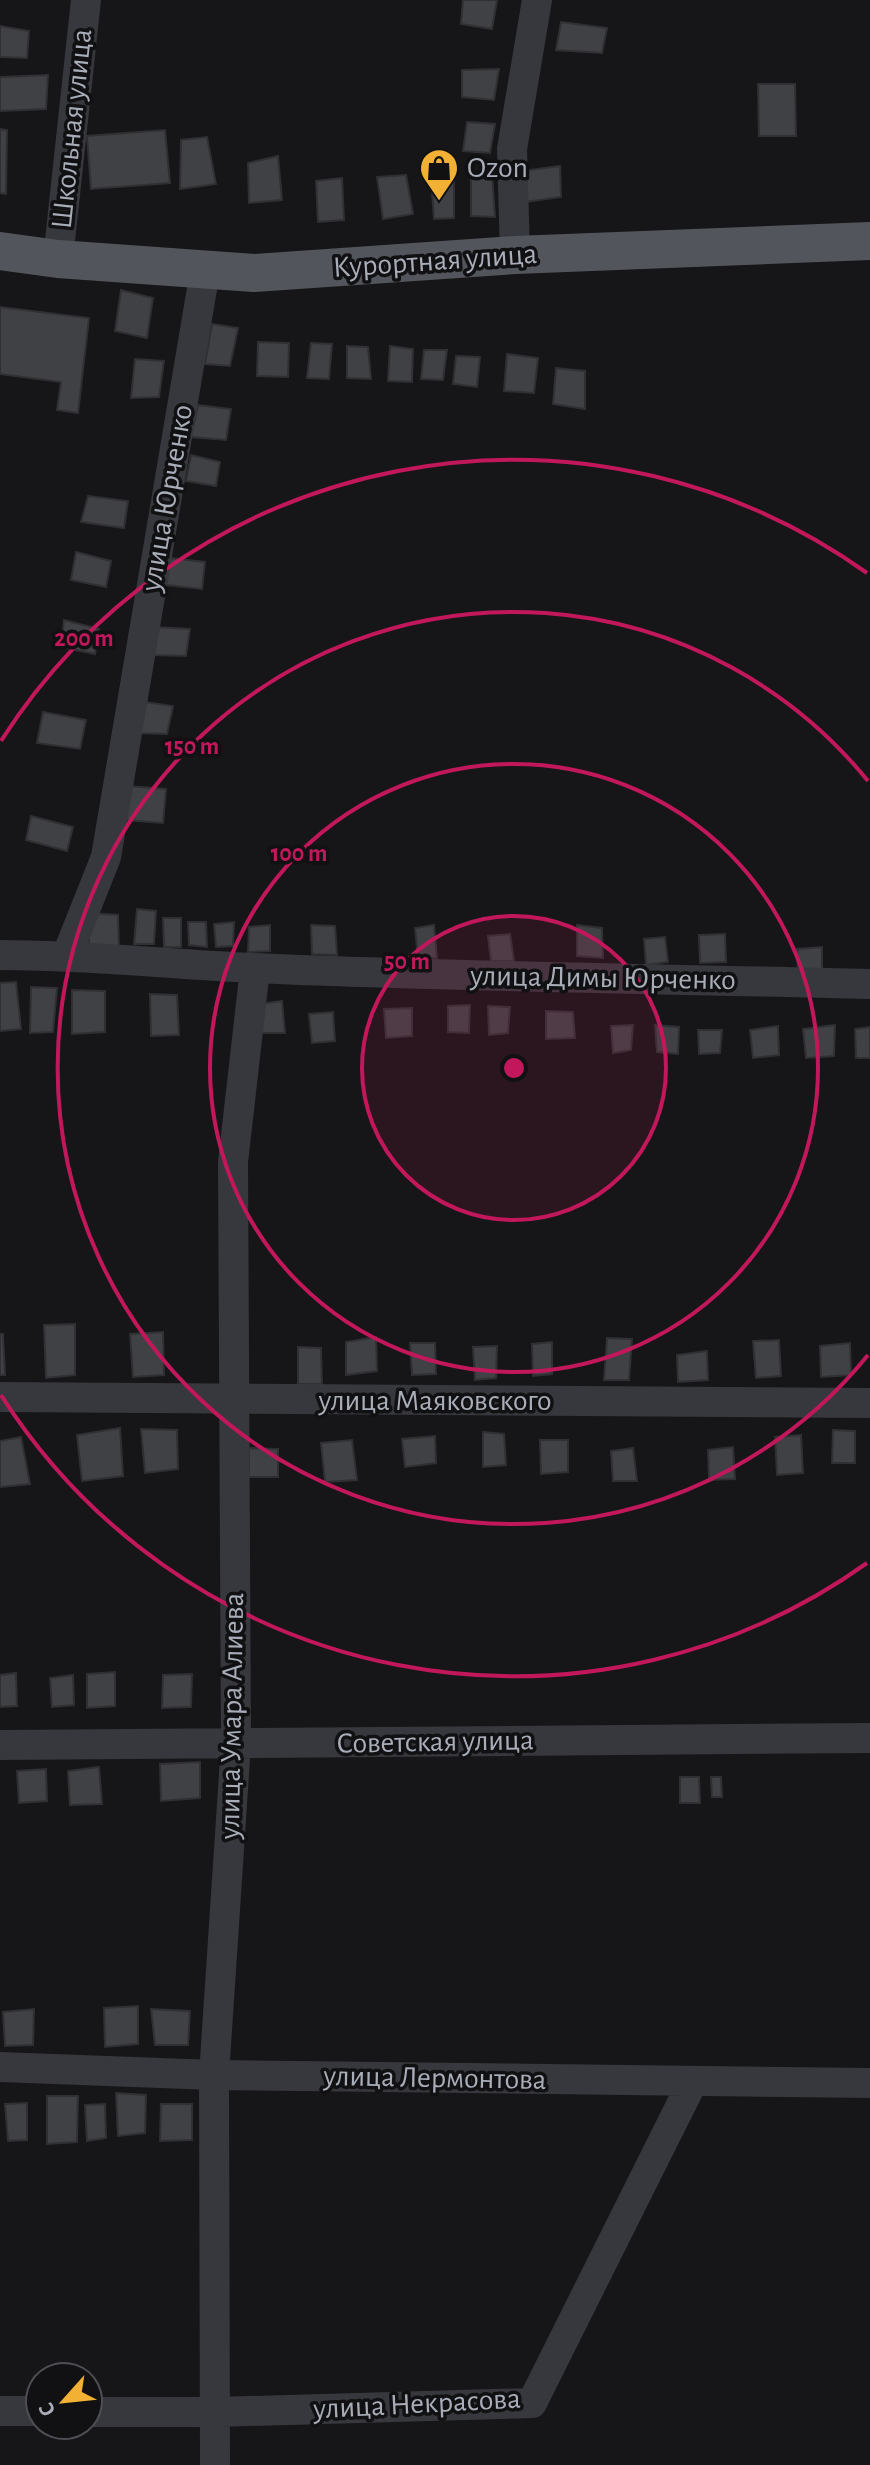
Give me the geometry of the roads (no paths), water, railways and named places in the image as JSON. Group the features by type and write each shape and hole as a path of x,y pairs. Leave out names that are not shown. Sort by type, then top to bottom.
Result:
{"main road":[{"name":"Курортная улица","path":"0,251 58,259 254,273 515,255 870,241"}],"street":[{"name":"Школьная улица","path":"58,259 86,0"},
{"path":"515,255 512,149 537,0"},
{"name":"улица Юрченко","path":"67,955 106,857 205,271"},
{"name":"улица Димы Юрченко","path":"0,955 67,955 255,969 870,984"},
{"name":"улица Умара Алиева","path":"215,2465 214,2075 236,1744 233,1162 255,969"},
{"name":"улица Маяковского","path":"0,1397 870,1403"},
{"name":"Советская улица","path":"0,1745 870,1738"},
{"name":"улица Лермонтова","path":"0,2067 214,2075 870,2083"},
{"name":"улица Некрасова","path":"104,2412 532,2403 693,2081"},
{"path":"0,2411 24,2411"}],"place":[{"name":"Ozon","path":"439,202"}]}
